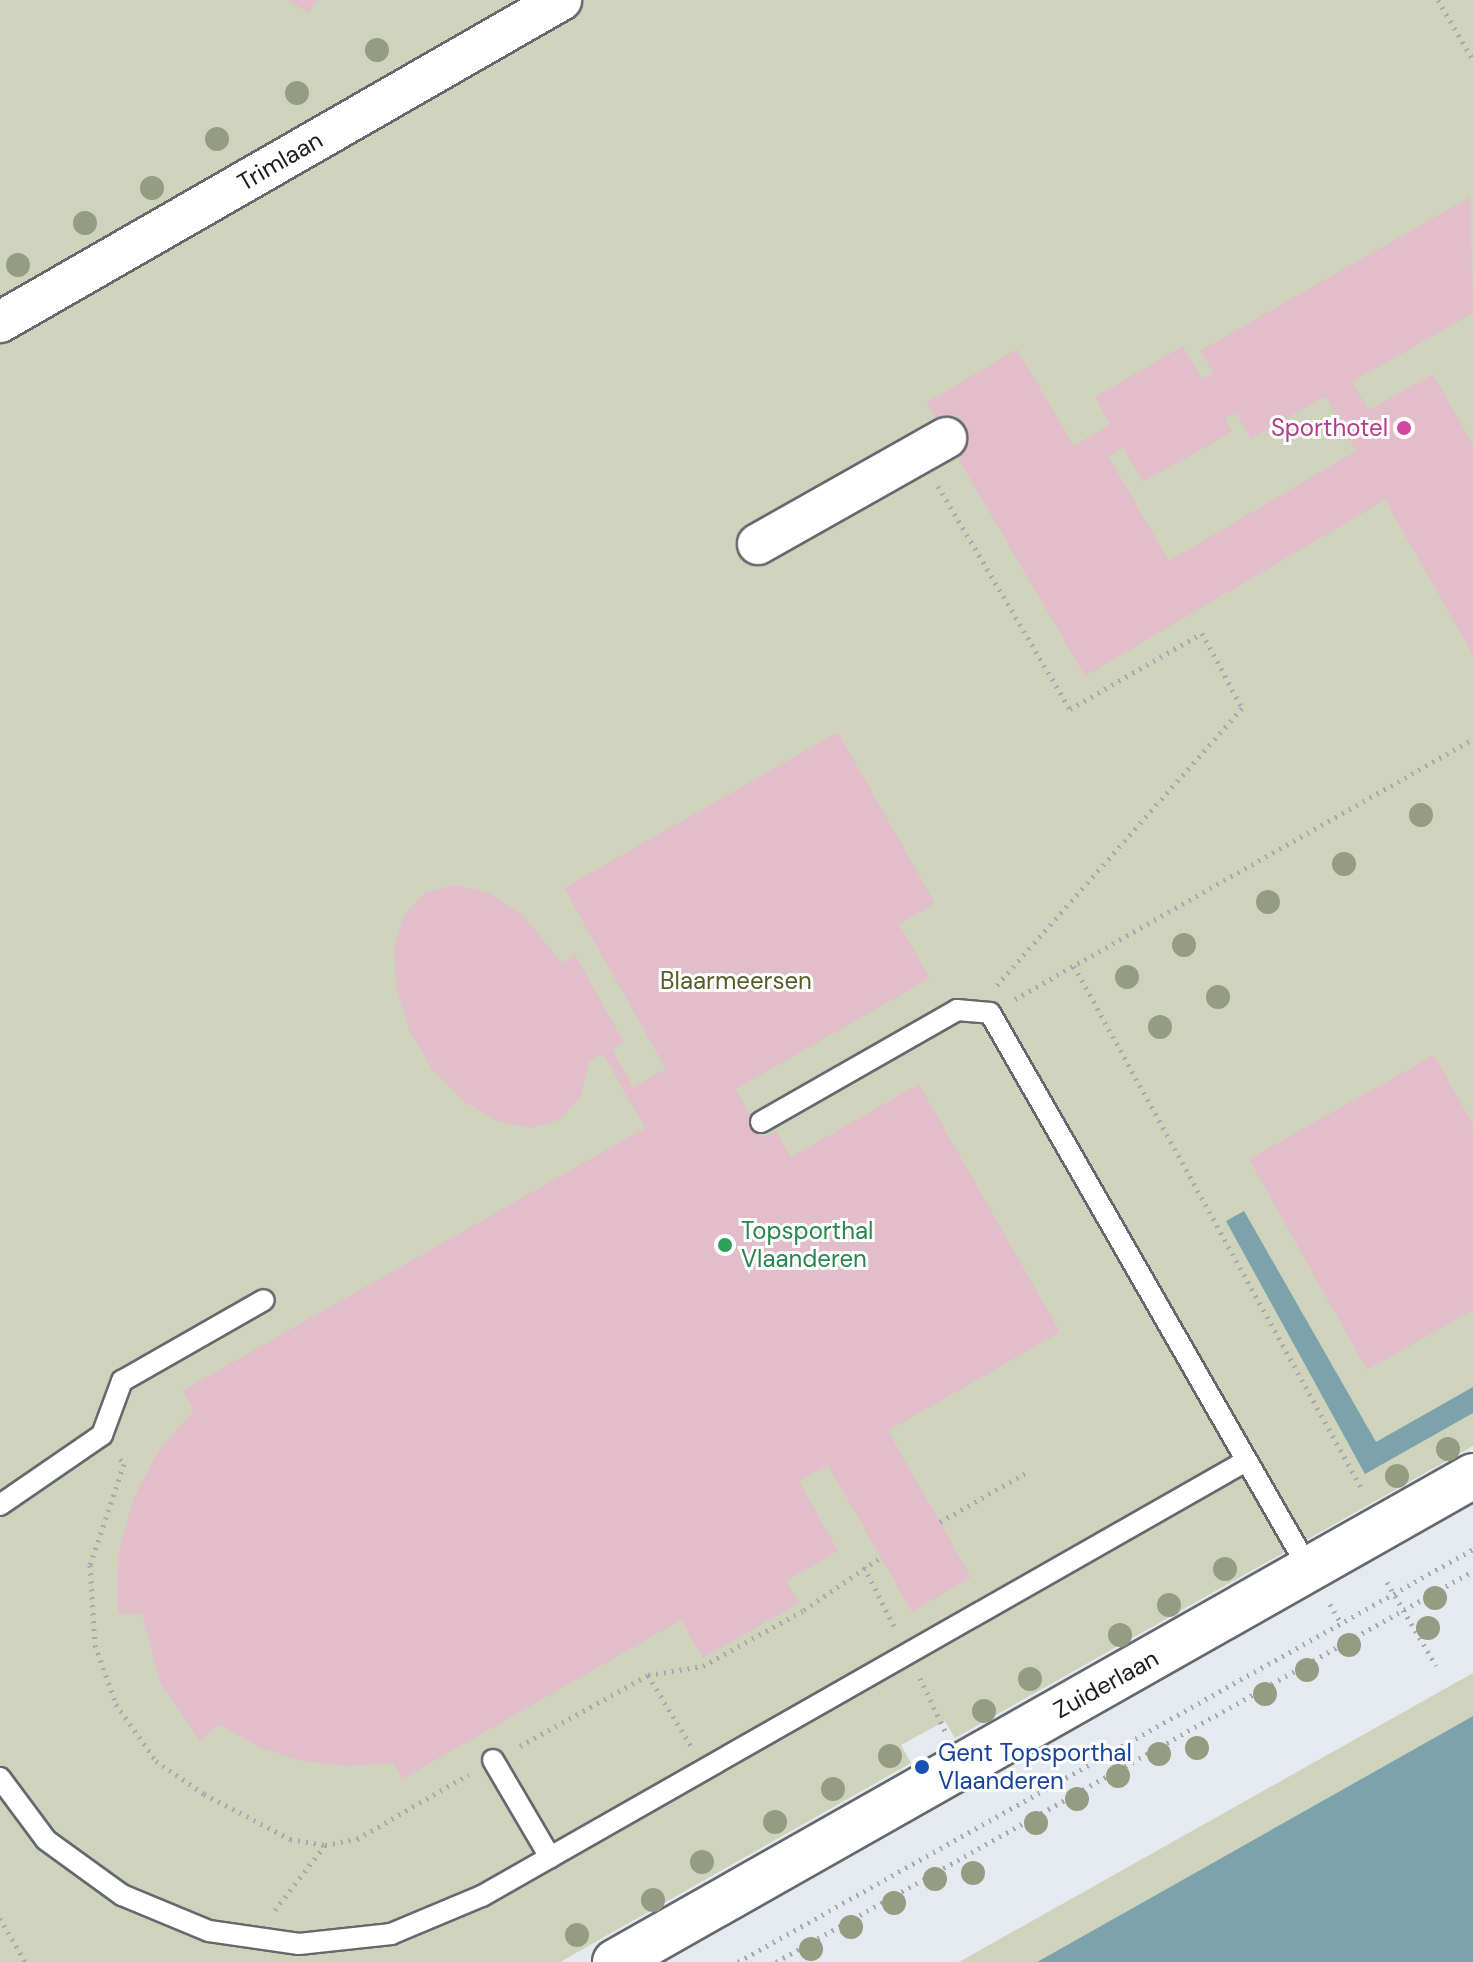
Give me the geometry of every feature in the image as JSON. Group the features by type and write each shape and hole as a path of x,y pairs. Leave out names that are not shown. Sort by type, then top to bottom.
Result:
{"street":[{"name":"Trimlaan","path":"0,322 561,0"},
{"path":"758,544 932,446"},
{"name":"Zuiderlaan","path":"615,1962 1473,1476"}],"lane":[{"path":"761,1122 957,1010 990,1013 1244,1462 1309,1569"},
{"path":"0,1505 102,1435 122,1381 264,1300"},
{"path":"0,1778 46,1840 122,1895 209,1931 299,1944 391,1934 482,1896 1244,1462"},
{"path":"493,1760 550,1857"}],"path":[{"path":"1438,0 1473,60"},
{"path":"932,446 1070,709 1202,633 1242,708 995,988 990,1013"},
{"path":"990,1013 1473,739"},
{"path":"1074,966 1366,1497 1355,1502"},
{"path":"102,1435 124,1464 90,1565 95,1645 116,1704 156,1761 192,1786 290,1839 325,1845 357,1839 648,1675 703,1666 804,1610 881,1557"},
{"path":"940,1522 1029,1471"},
{"path":"738,1962 1473,1549"},
{"path":"864,1567 962,1765"},
{"path":"776,1962 1473,1571"},
{"path":"1387,1582 1436,1666"},
{"path":"648,1675 704,1769"},
{"path":"271,1941 275,1911 325,1845"},
{"path":"0,1918 25,1962"}],"green space":[{"name":"Blaarmeersen","path":"0,0 1473,0 1473,1446 955,1738 945,1721 901,1745 911,1763 560,1962 0,1962"},
{"path":"1473,1673 1473,1716 1037,1962 959,1962"}],"water":[{"path":"1244,1211 1376,1442 1473,1387 1473,1413 1365,1474 1226,1221"},
{"path":"1473,1716 1473,1962 1037,1962"}],"building":[{"path":"287,0 317,0 309,13"},
{"path":"1470,197 1473,313 1352,382 1369,410 1433,374 1473,445 1473,655 1385,500 1085,676 926,403 1017,349 1074,446 1110,424 1095,397 1183,346 1202,379 1213,372 1200,351","holes":["1326,396 1356,451 1169,561 1108,456 1123,447 1143,482 1232,432 1225,419 1236,413 1251,439"]},
{"name":"Topsporthal Vlaanderen","path":"838,732 935,903 899,924 930,978 736,1089 763,1138 776,1131 791,1157 919,1084 1060,1332 888,1431 971,1577 912,1612 828,1465 799,1481 838,1551 786,1581 799,1603 703,1658 681,1620 402,1779 393,1763 347,1766 302,1761 259,1747 219,1724 200,1741 160,1682 142,1614 117,1614 118,1556 133,1499 160,1448 194,1411 182,1391 645,1128 603,1054 590,1061 580,1098 559,1120 530,1128 497,1121 463,1101 432,1069 409,1030 396,987 394,948 404,915 425,893 454,885 487,892 521,913 562,963 575,955 624,1042 612,1049 633,1087 666,1069 564,888"},
{"path":"1434,1055 1473,1125 1473,1310 1367,1370 1249,1159"}],"place":[{"name":"Sporthotel","path":"1404,428"},
{"name":"Topsporthal Vlaanderen","path":"725,1245"},
{"name":"Gent Topsporthal Vlaanderen","path":"922,1767"}]}
